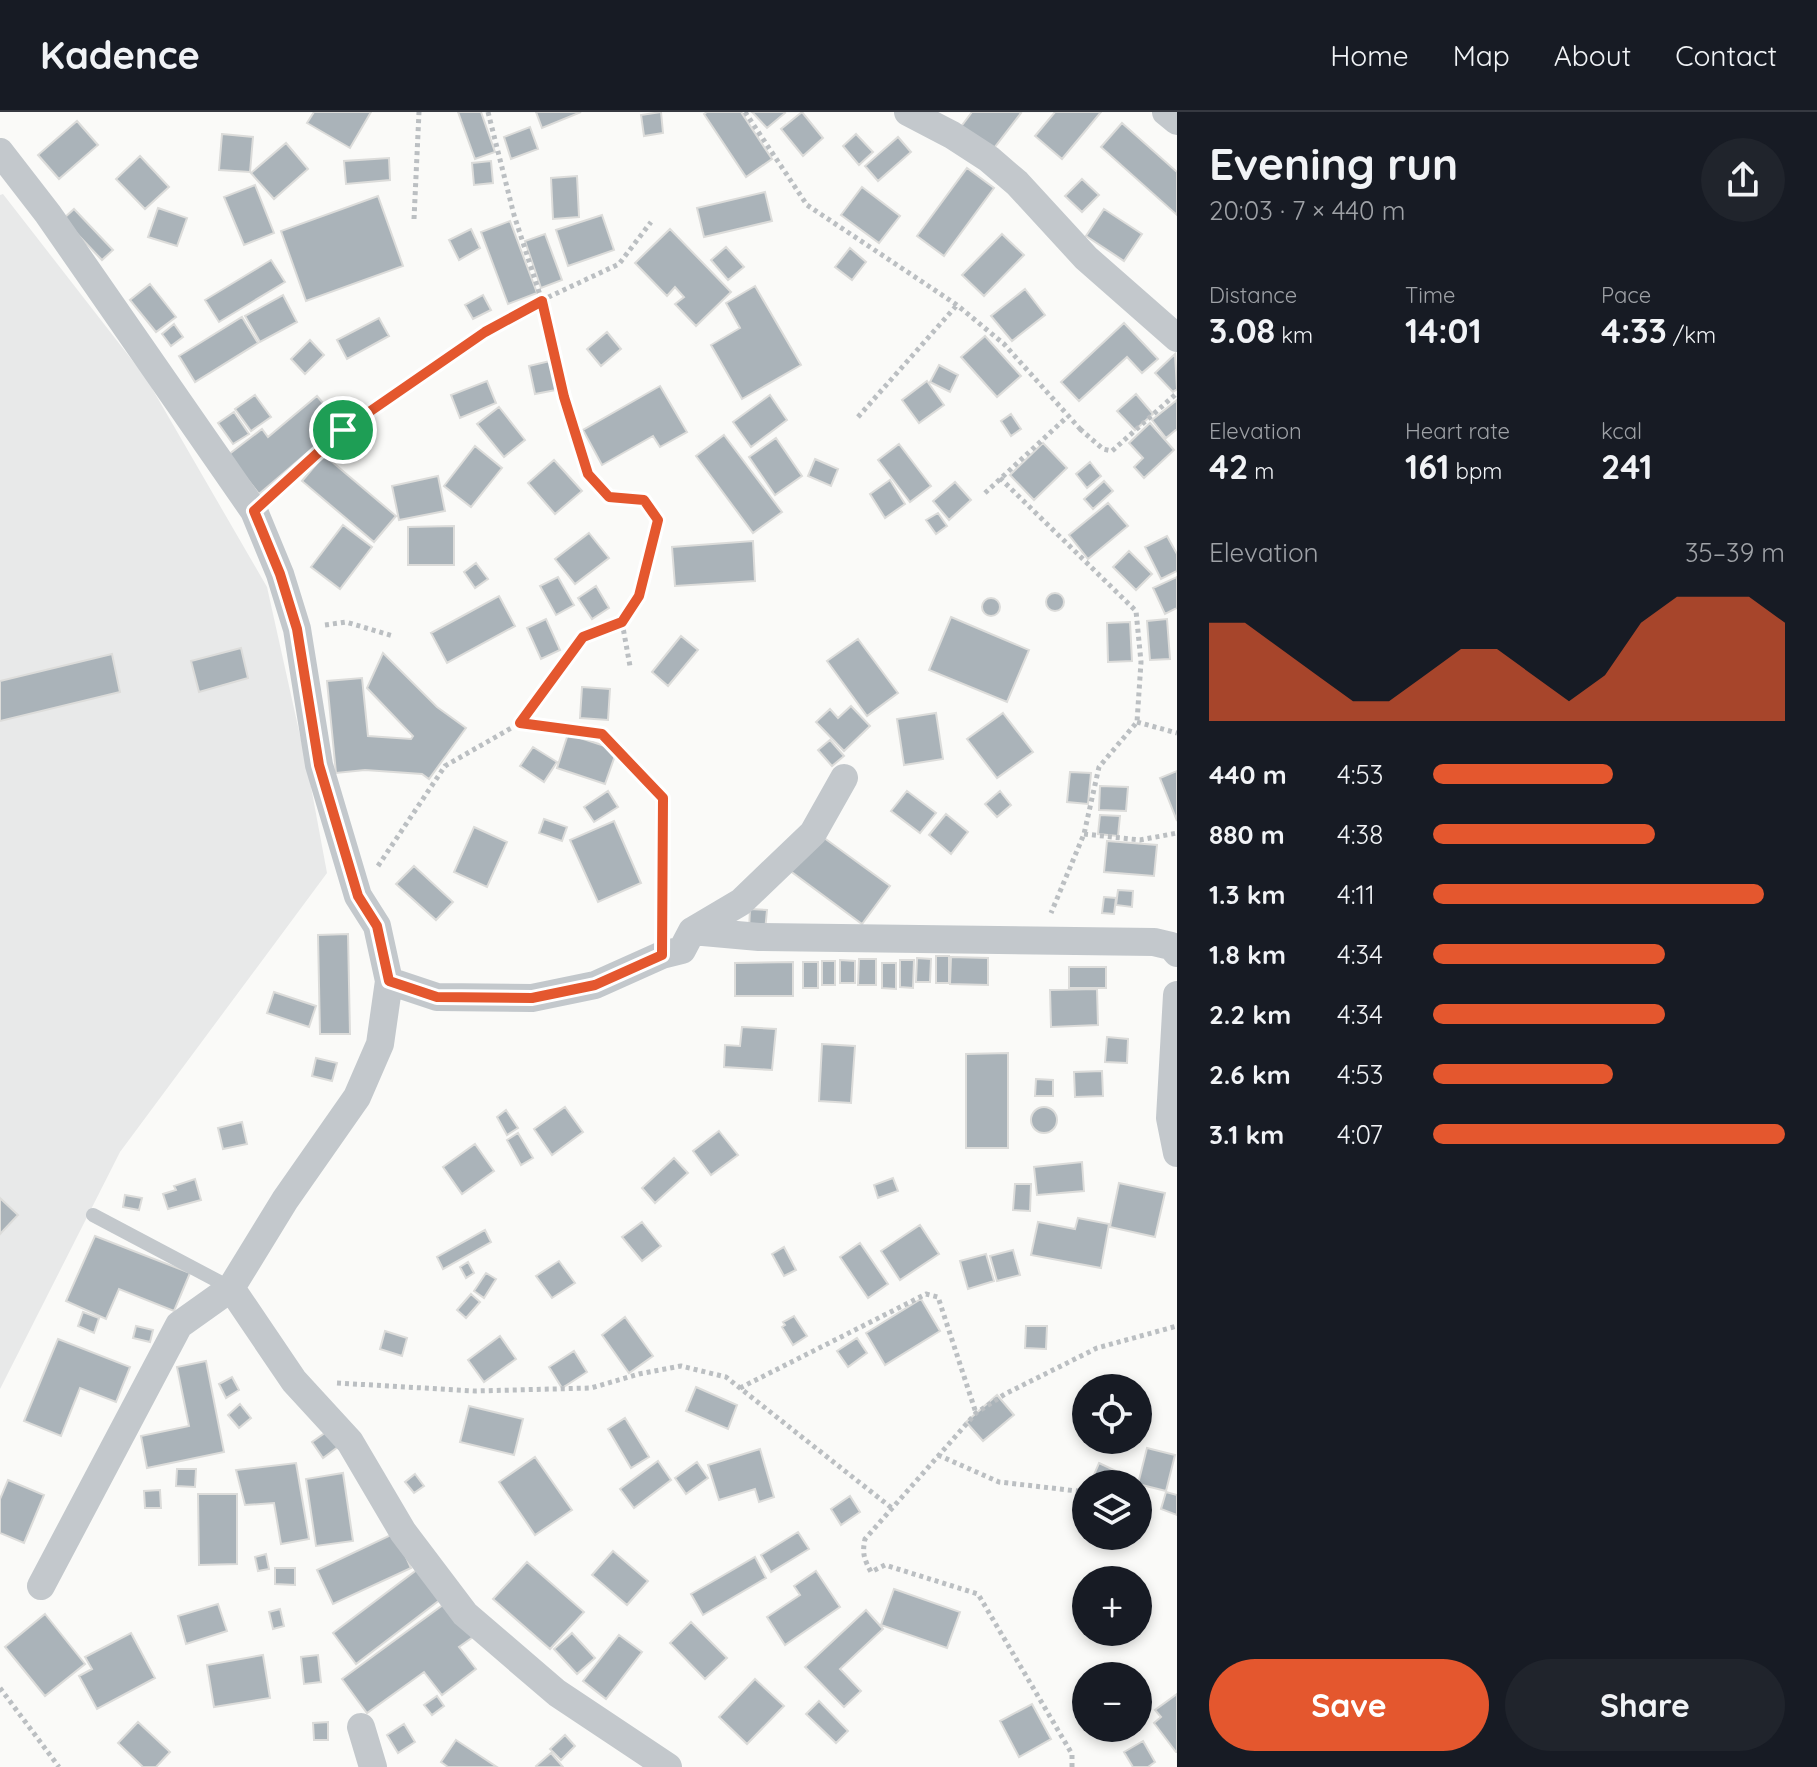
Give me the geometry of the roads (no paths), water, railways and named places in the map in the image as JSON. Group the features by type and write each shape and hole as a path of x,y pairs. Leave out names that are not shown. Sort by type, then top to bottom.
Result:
{"street":[{"path":"908,112 989,159 1017,183 1086,258 1177,338"},
{"path":"1166,112 1177,121"},
{"path":"0,152 48,214 254,511 280,574 297,629 319,765 358,896 377,926 389,981 380,1044 357,1097 285,1200 231,1288 179,1325 41,1586"},
{"path":"389,981 437,997 532,998 595,985 662,955 682,950 692,931 741,902 813,833 844,778"},
{"path":"692,931 759,937 1154,942 1171,946 1177,953"},
{"path":"1177,995 1170,1118 1177,1153"},
{"path":"231,1288 294,1381 350,1442 403,1532 465,1614 557,1693 668,1767"},
{"path":"361,1727 373,1767"}],"lane":[{"path":"93,1215 231,1288"}]}
